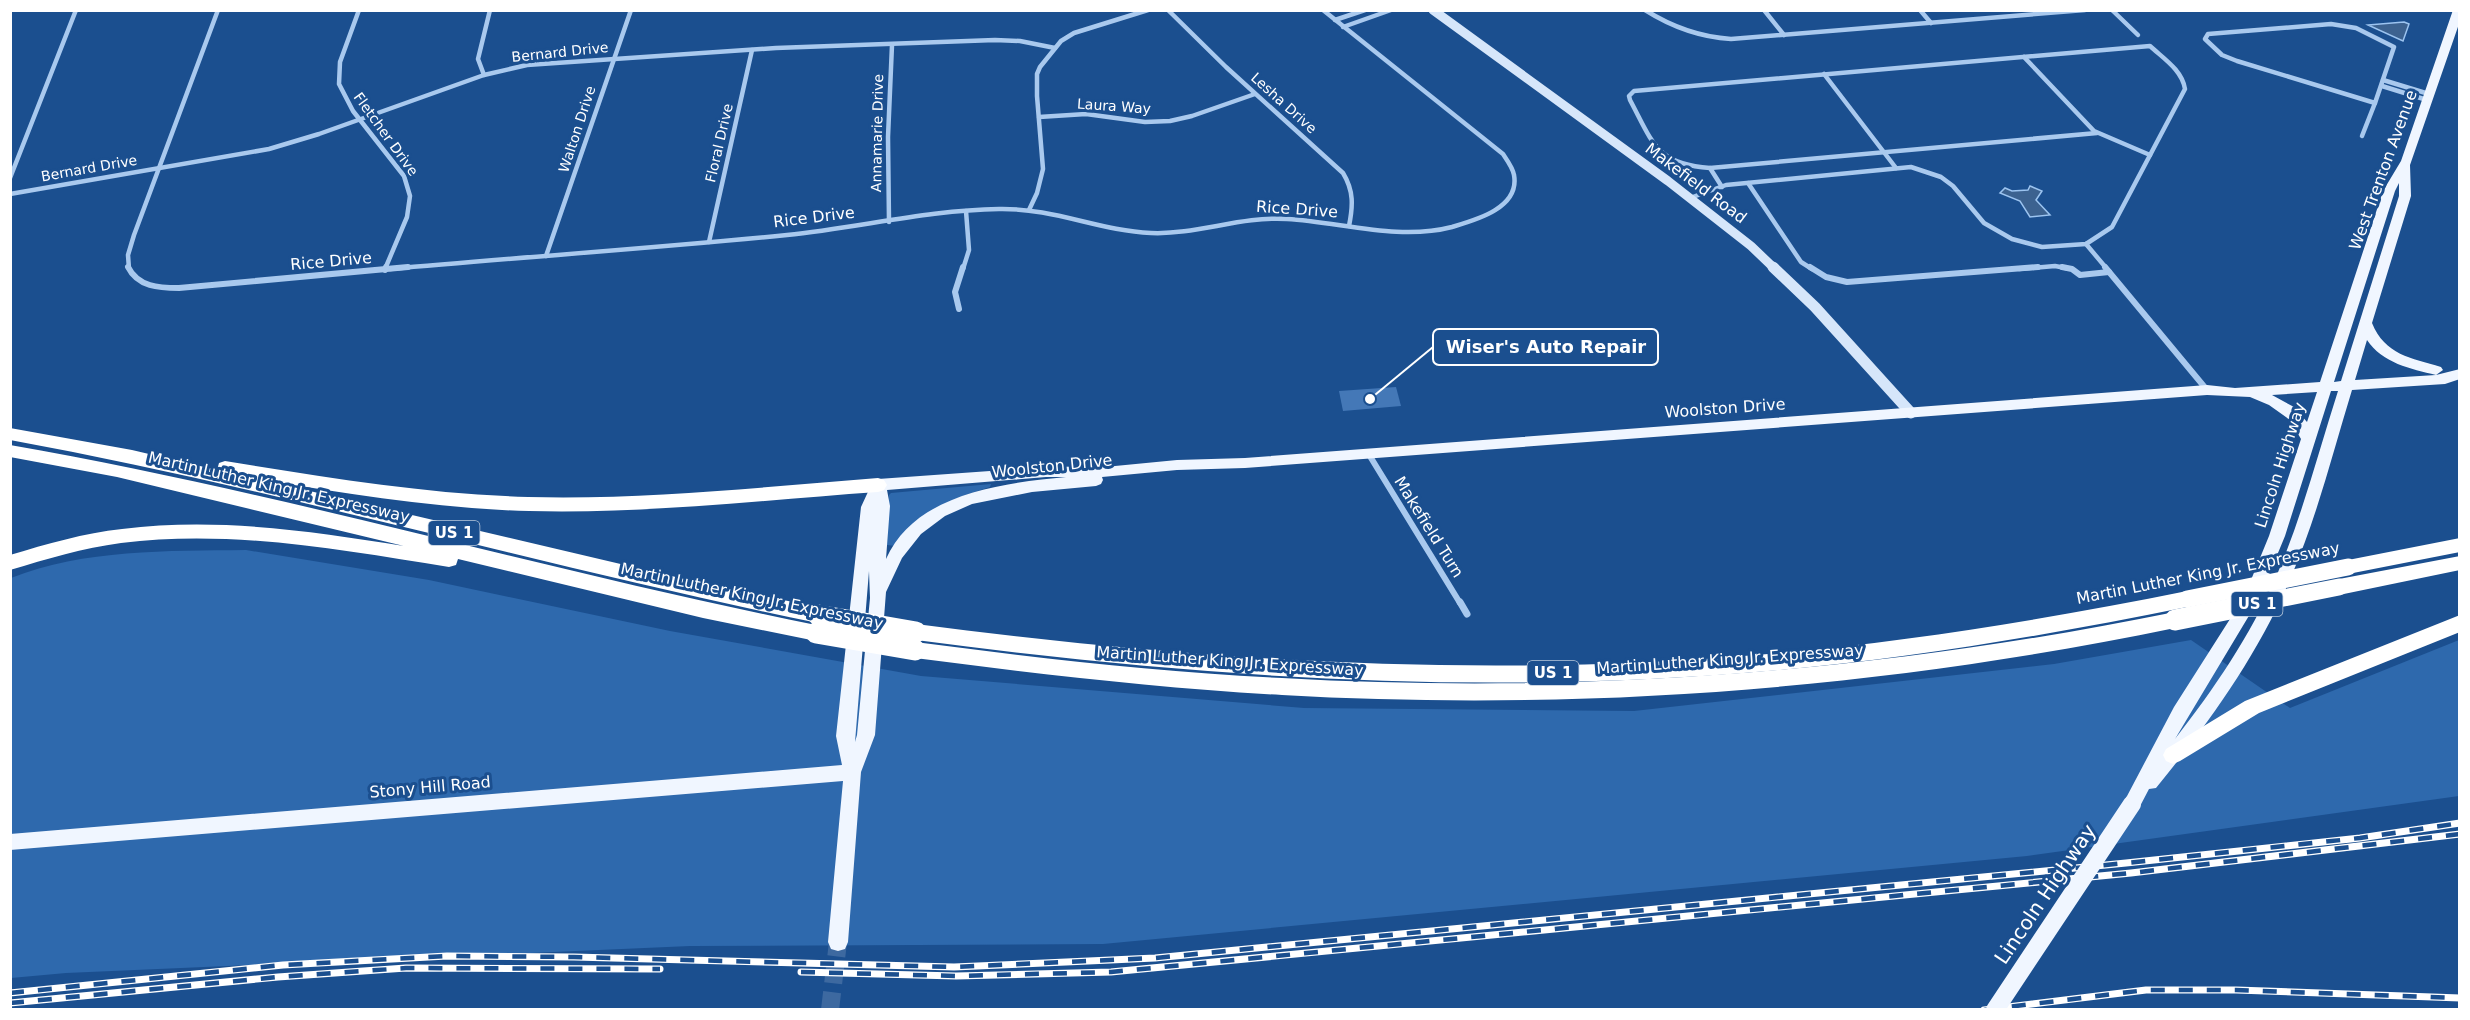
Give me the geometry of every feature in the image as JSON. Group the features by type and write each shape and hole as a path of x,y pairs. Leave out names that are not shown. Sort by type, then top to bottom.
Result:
{"highway":[{"name":"Martin Luther King Jr. Expressway","path":"10,434 91,448 714,594 817,624"},
{"path":"91,448 390,492 515,504 615,504 878,485"},
{"name":"Martin Luther King Jr. Expressway","path":"10,451 117,470 704,610 817,624 1082,672 1238,685 1435,692 1572,691 1706,685 1898,668 2079,640 2460,563"},
{"path":"10,563 74,542 120,534 220,530 279,534 574,579"},
{"name":"Martin Luther King Jr. Expressway","path":"915,641 1240,667 1422,674 1568,673 1763,663 1888,650 2067,623 2460,545"},
{"path":"2172,755 2252,707 2460,623"}],"main road":[{"name":"West Trenton Avenue","path":"2328,381 2389,191 2406,164 2458,10"},
{"name":"Lincoln Highway","path":"1995,1010 2132,804 2199,724 2270,609 2297,544 2405,196 2406,164"},
{"path":"2366,323 2371,338 2384,351 2406,362 2436,370 2460,372"},
{"path":"2348,381 2436,370"},
{"path":"2348,381 2445,379 2460,372"},
{"name":"Lincoln Highway","path":"2132,804 2180,712 2251,599 2277,536 2328,381"},
{"name":"Woolston Drive","path":"878,485 1046,472 1115,471 1177,465 1245,463 2207,390 2235,393 2328,381"},
{"name":"Woolston Drive","path":"2207,390 2228,384 2348,381"},
{"path":"2235,393 2265,397 2286,408 2301,422 2309,440"},
{"name":"Woolston Drive","path":"878,598 888,569 914,533 936,515 971,498 1009,488 1180,473 1245,463"},
{"name":"Woolston Drive","path":"852,772 866,735 878,598 877,568 883,506 878,485"},
{"name":"Woolston Drive","path":"838,942 852,772 845,736 868,507 878,485"},
{"name":"Stony Hill Road","path":"10,842 852,772"}],"street":[{"path":"10,178 76,10"},
{"name":"Rice Drive","path":"218,10 134,235 128,258 129,268 137,280 155,286 184,288 709,242 820,231 966,211 1029,210 1062,214 1121,229 1155,233 1265,218 1431,232 1471,222 1506,202 1514,188 1515,179 1509,162 1488,141 1335,20"},
{"name":"Fletcher Drive","path":"359,10 344,51 339,73 342,92 404,176 411,196 407,217 385,270"},
{"path":"484,75 478,59 490,10"},
{"name":"Walton Drive","path":"546,256 631,10"},
{"path":"1029,210 1041,183 1043,169 1037,74 1042,62 1067,37 1080,30 1148,10"},
{"name":"Lesha Drive","path":"1168,10 1347,178 1354,195 1348,226"},
{"path":"1323,10 1335,20 1365,10"},
{"path":"1343,27 1391,10"},
{"name":"Makefield Road","path":"1433,10 1690,198 1778,271 1911,413"},
{"path":"1645,10 1674,28 1697,36 1731,39 2085,10"},
{"path":"1764,10 1784,35"},
{"path":"1920,10 1931,23"},
{"path":"2112,10 2138,35"},
{"path":"2362,136 2383,83 2394,47 2356,27 2331,24 2205,36 2208,44 2227,57 2375,103"},
{"name":"Bernard Drive","path":"10,194 269,149 484,75 527,65 752,50 1010,40 1055,48"},
{"name":"Annamarie Drive","path":"889,222 888,136 892,45"},
{"path":"1690,198 1722,187 1748,183 1911,167 1941,177 1953,186 1984,223 2012,239 2042,247 2086,244 2112,227 2185,89 2185,84 2175,70 2150,46 1641,90 1630,93 1630,100 1662,156 1679,166 1710,168 2097,133"},
{"name":"Floral Drive","path":"709,242 752,50"},
{"path":"2024,57 2097,133 2150,155"},
{"path":"1824,74 1896,168"},
{"path":"2383,83 2428,97"},
{"name":"Laura Way","path":"1039,117 1086,114 1145,122 1170,121 1192,116 1255,94"},
{"path":"1710,168 1722,187"},
{"path":"1748,183 1801,262 1833,280 1846,282 2055,266 2072,269 2080,275 2109,272"},
{"path":"959,309 955,292 969,250 966,211"},
{"path":"2086,244 2207,390"},
{"name":"Makefield Turn","path":"1368,453 1467,614"}],"shaded area":[{"path":"2404,22 2409,24 2403,41 2368,25"},
{"path":"2030,186 2042,191 2036,200 2050,215 2030,217 2020,201 2000,193 2005,188 2012,191 2028,190"},
{"path":"991,484 990,487 962,496 896,546 887,545 889,495 891,493"},
{"path":"246,550 429,580 670,631 921,676 1304,708 1634,711 2054,664 2191,640 2290,708 2459,640 2459,796 2027,856 1103,944 690,946 66,973 11,978 11,578 68,562 127,553"}],"building":[{"path":"1396,387 1401,406 1343,411 1339,391"}],"tunnel":[{"path":"830,1010 838,942"}],"railway":[{"path":"10,993 283,965 447,956 954,967 1155,958 2126,863 2360,838 2460,823"},
{"path":"801,972 956,976 1111,972 2131,873 2460,834"},
{"path":"10,1003 278,977 406,968 660,969"},
{"path":"1984,1010 2146,990 2236,990 2460,998"}],"place":[{"name":"Wiser's Auto Repair","path":"1370,399"}]}
